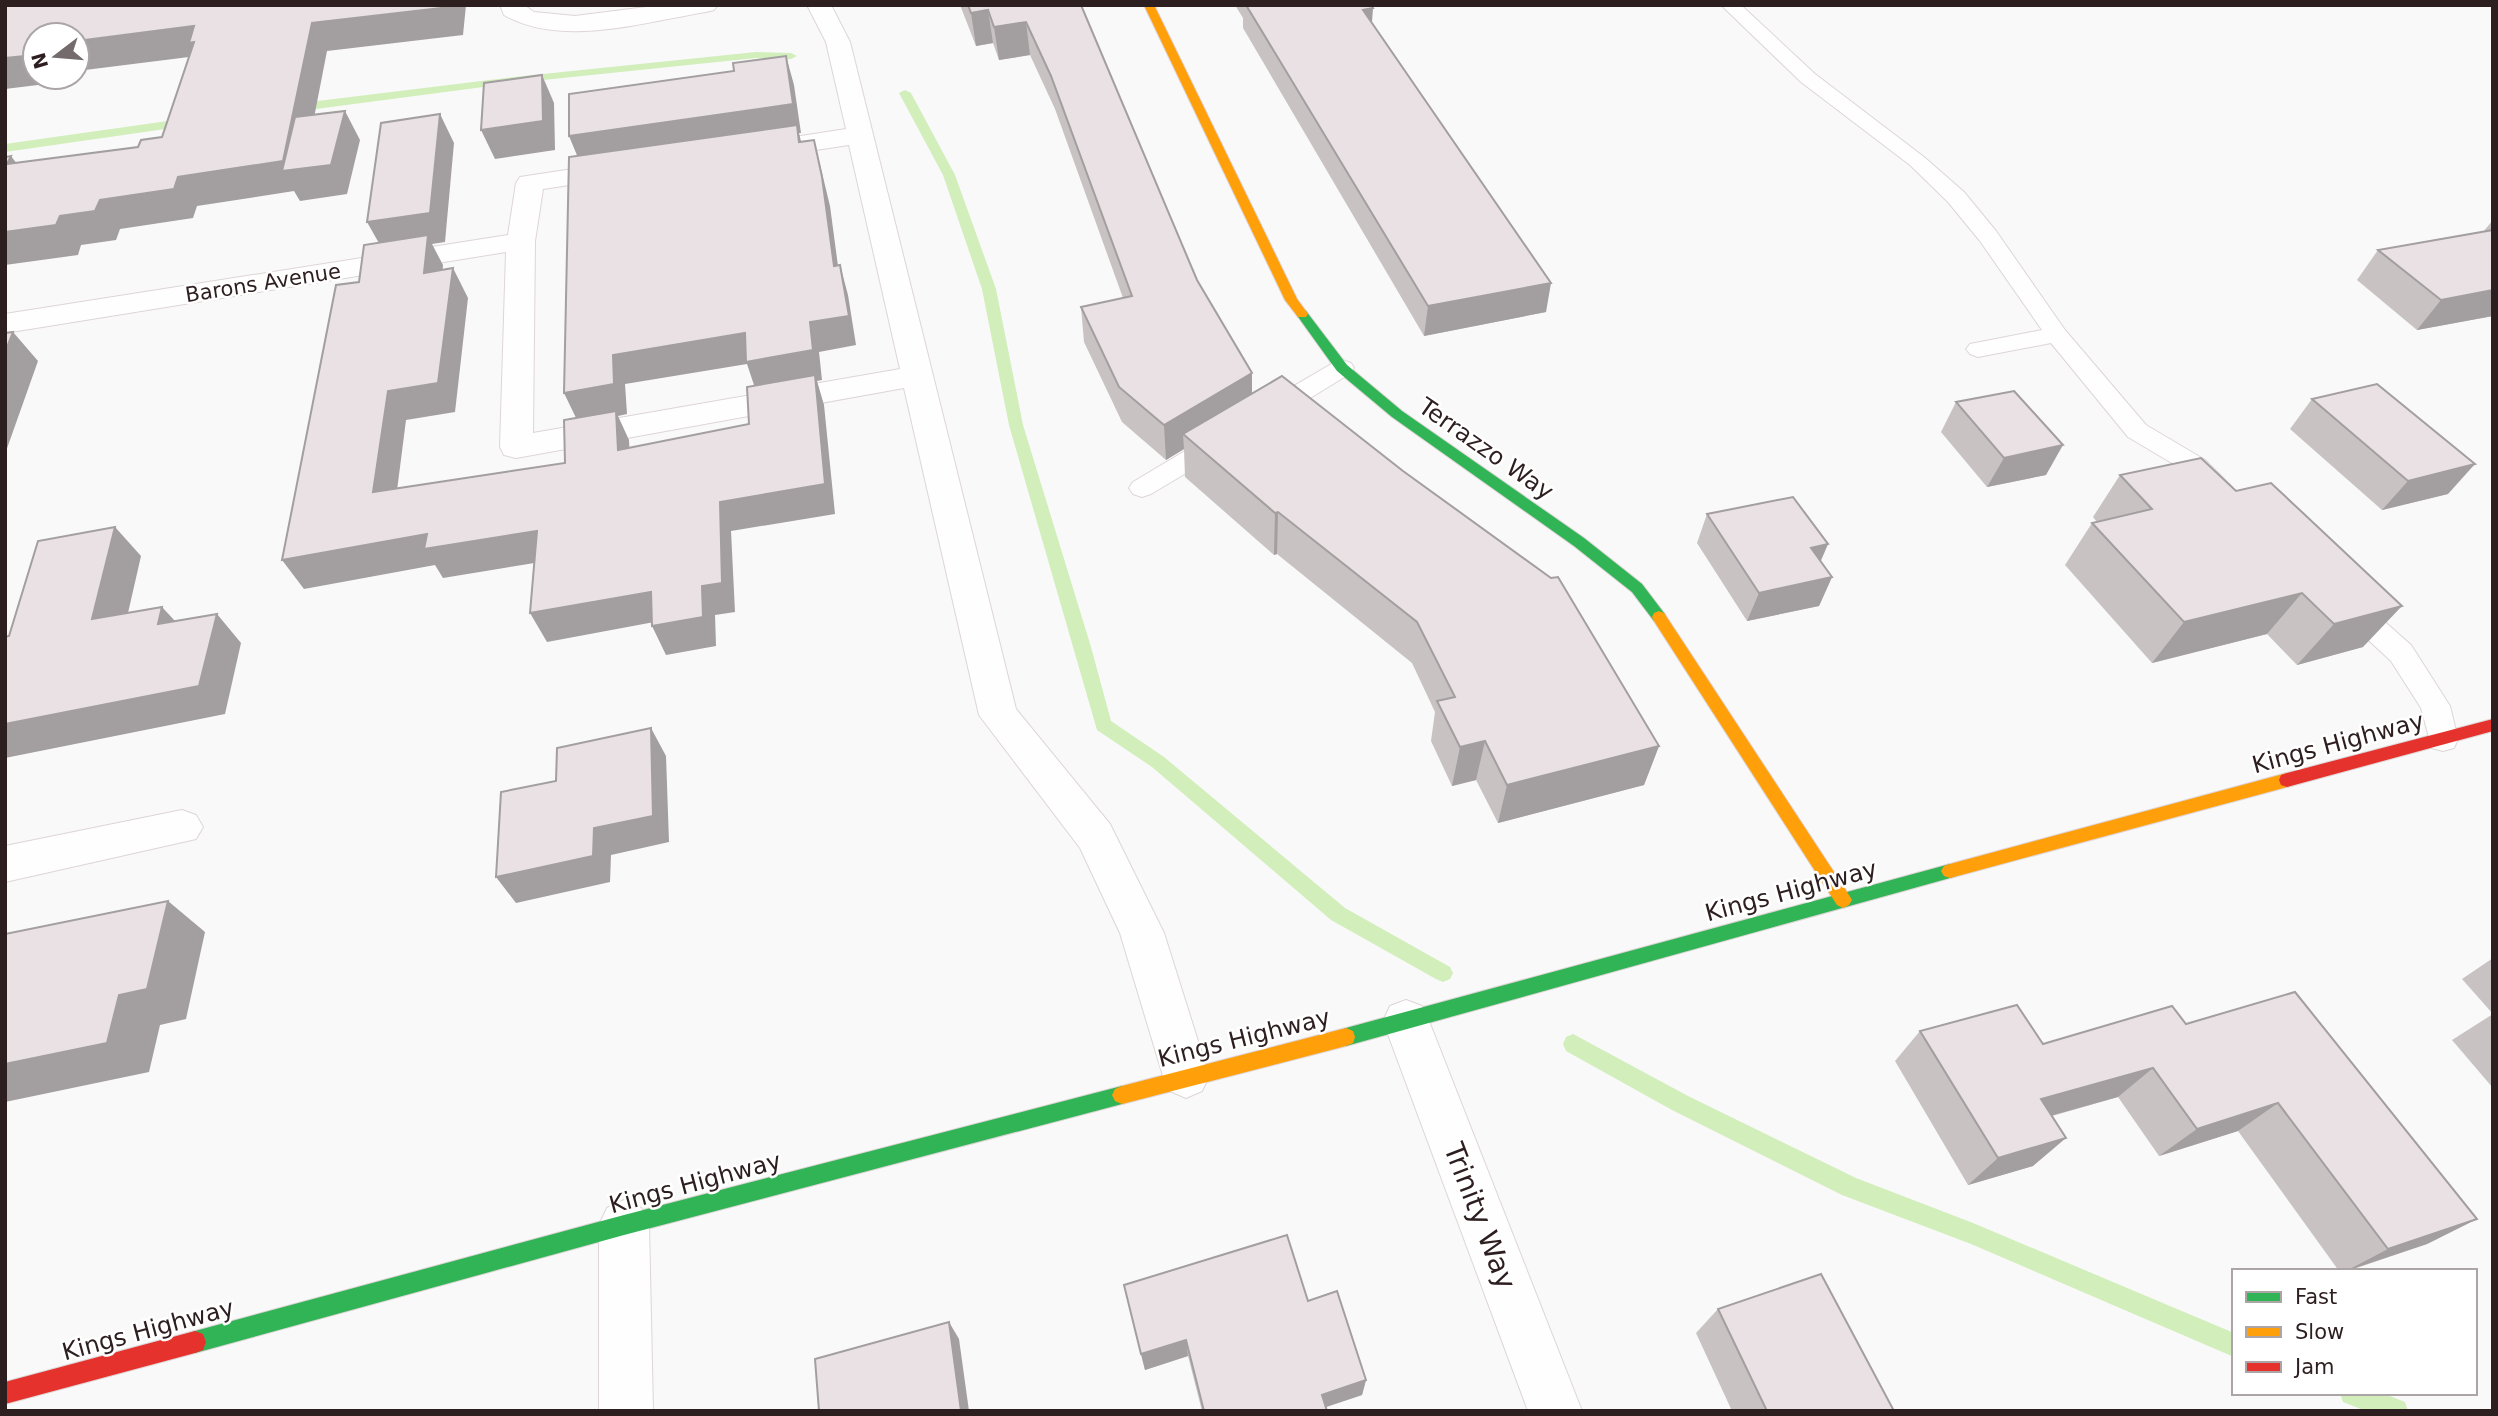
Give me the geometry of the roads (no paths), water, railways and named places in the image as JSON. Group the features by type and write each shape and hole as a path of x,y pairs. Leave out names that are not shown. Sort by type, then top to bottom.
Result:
{"street":[{"path":"512,5 512,10 520,18 561,24 706,5"},
{"path":"819,5 838,42 998,715 1096,836 1142,933 1186,1076"},
{"name":"Terrazzo Way","path":"1149,5 1291,300 1342,368 1397,414 1579,542 1637,589 1672,633 1843,900"},
{"path":"736,153 860,135"},
{"path":"640,167 530,183 521,242 516,447 917,376"},
{"name":"Barons Avenue","path":"5,324 521,242"},
{"name":"Kings Highway","path":"5,1393 624,1225 1186,1076 1406,1021 2493,725"},
{"path":"5,864 182,827"},
{"name":"Trinity Way","path":"1406,1021 1555,1411"},
{"path":"624,1225 626,1411"}],"lane":[{"path":"1730,5 1756,16 1808,78 1917,161 1956,197 1988,236 2057,335 2137,431 2196,466 2237,503"},
{"path":"1978,349 2057,335"},
{"path":"1142,488 1342,368"},
{"path":"2329,588 2401,653 2435,706 2443,739"}],"waterway":[{"path":"293,108 514,80 756,55 791,56"},
{"path":"905,93 949,175 989,289 1016,425 1083,647 1103,725 1158,762 1338,914 1443,973"},
{"path":"5,148 189,122"},
{"path":"1573,1044 1680,1103 1850,1187 1973,1234 2232,1344"},
{"path":"2357,1395 2396,1411"}]}
